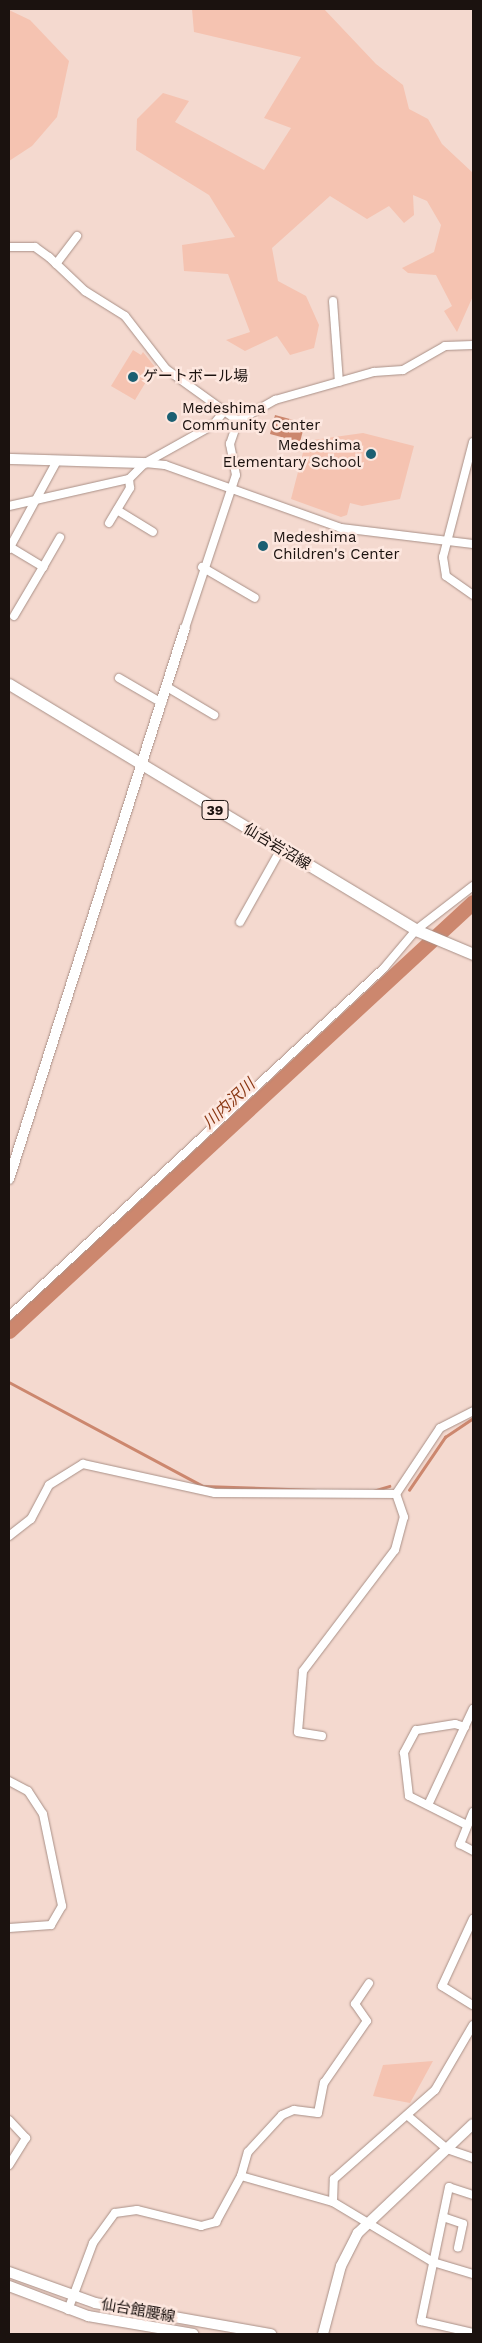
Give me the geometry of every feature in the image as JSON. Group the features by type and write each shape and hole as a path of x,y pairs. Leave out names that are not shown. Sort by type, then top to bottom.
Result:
{"main road":[{"name":"仙台岩沼線","path":"9,684 419,932 441,943 473,954"}],"street":[{"path":"56,264 77,236"},
{"path":"9,247 35,247 85,291 125,316 166,369 226,409 238,421"},
{"path":"333,301 339,382"},
{"path":"9,1179 162,702 202,567 236,475 230,444 238,421 275,400 339,382 403,370 445,346 473,345"},
{"path":"9,506 129,479 145,463 213,425 226,409"},
{"path":"473,442 444,540 446,576 473,595"},
{"path":"9,459 165,465 230,491 340,528 473,544"},
{"path":"43,567 9,548 57,461"},
{"path":"109,523 130,488 129,479"},
{"path":"117,510 153,532"},
{"path":"14,616 60,538"},
{"path":"202,567 255,598"},
{"path":"118,678 162,702"},
{"path":"167,686 214,716"},
{"path":"240,922 281,849"},
{"path":"9,1316 384,968 419,932 473,886"},
{"path":"396,1494 440,1428 473,1411"},
{"path":"9,1536 31,1519 49,1485 82,1464 215,1493 396,1494"},
{"path":"322,1736 298,1732 300,1681 311,1660 395,1550 404,1517 396,1494"},
{"path":"428,1805 473,1709"},
{"path":"464,1727 455,1724 416,1730 404,1753 410,1796 467,1824"},
{"path":"9,1781 28,1791 43,1814 62,1913 51,1925 9,1928"},
{"path":"473,1812 460,1844 473,1851"},
{"path":"473,1920 442,1986 473,2006"},
{"path":"68,2310 71,2296 93,2243 115,2213 136,2210 200,2226 216,2222 241,2176 248,2152 282,2115 294,2110 318,2113 324,2083 367,2021 355,2004 369,1982"},
{"path":"333,2202 334,2179 408,2116 435,2090 473,2025"},
{"path":"408,2116 447,2149 473,2158"},
{"path":"9,2120 26,2138 9,2165"},
{"path":"323,2334 341,2266 366,2224 473,2124"},
{"path":"241,2176 333,2202 366,2224 433,2262 473,2274"},
{"path":"473,2195 449,2187 421,2321 473,2333"},
{"path":"443,2217 463,2224 458,2246"},
{"name":"仙台館腰線","path":"9,2272 71,2296 270,2334"},
{"name":"仙台館腰線","path":"9,2286 68,2310 193,2334"}],"shaded area":[{"path":"192,9 324,9 376,64 403,85 409,109 428,119 442,144 473,173 473,296 457,332 444,311 452,306 436,275 408,273 402,268 434,252 441,225 427,201 413,195 414,215 404,223 389,206 367,219 330,196 272,248 278,281 306,296 319,325 314,348 290,355 277,336 245,351 226,340 250,332 228,274 184,271 182,245 235,237 209,195 136,150 137,119 163,93 189,101 175,122 264,170 291,128 264,118 301,57 194,32"},
{"path":"9,10 30,20 69,61 57,117 32,146 9,161"},
{"name":"ゲートボール場","path":"133,350 141,355 143,352 155,367 135,400 111,386"},
{"path":"275,415 305,423 300,442 270,434"},
{"path":"363,433 414,446 400,499 362,506 350,503 347,515 341,517 291,499 306,441"},
{"path":"433,2061 410,2103 373,2096 383,2065"}],"waterway":[{"name":"川内沢川","path":"9,1331 473,902"},
{"path":"9,1382 203,1486 315,1490"},
{"path":"409,1490 445,1437 473,1418"},
{"path":"373,1491 389,1486"}],"place":[{"name":"ゲートボール場","path":"133,377"},
{"name":"Medeshima Community Center","path":"172,417"},
{"name":"Medeshima Elementary School","path":"371,454"},
{"name":"Medeshima Children's Center","path":"263,546"}]}
